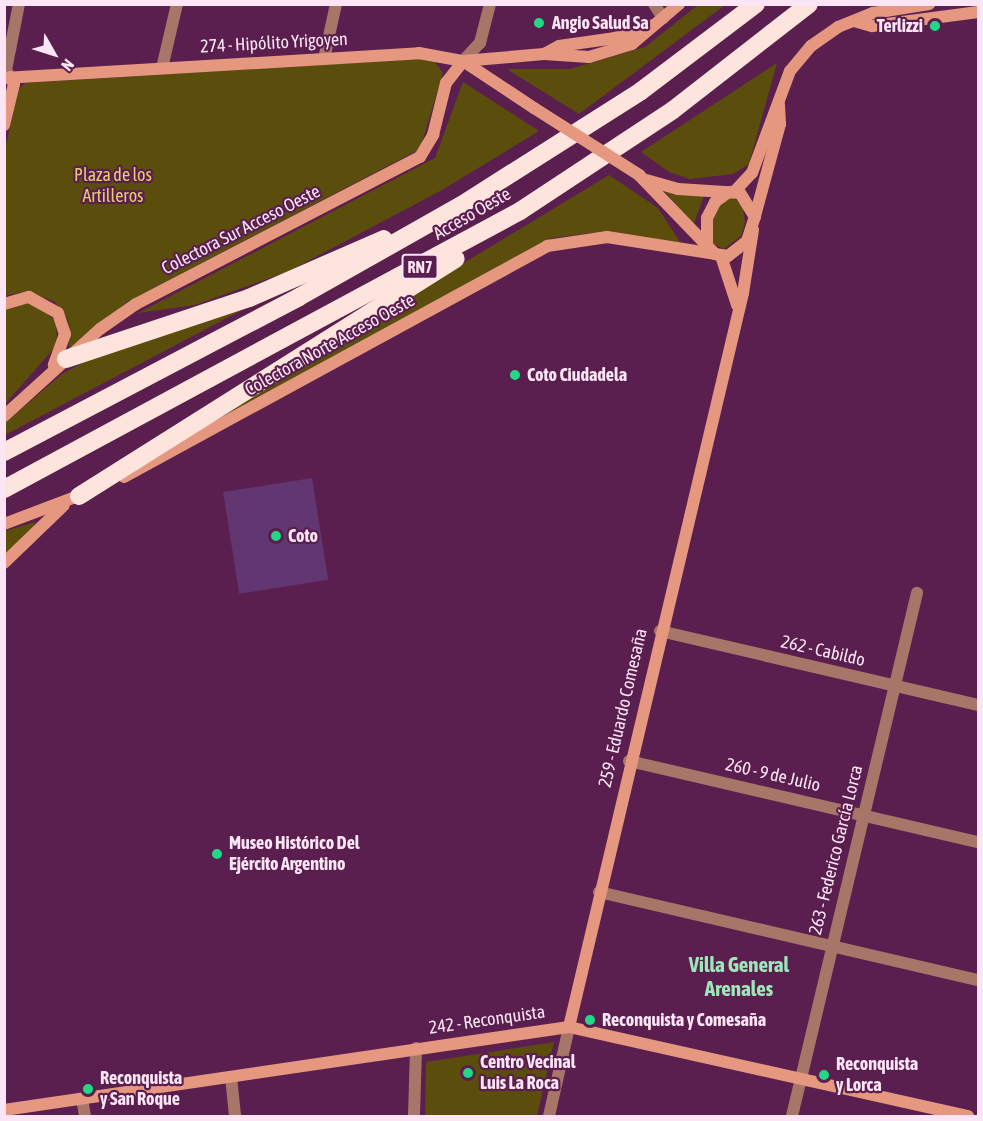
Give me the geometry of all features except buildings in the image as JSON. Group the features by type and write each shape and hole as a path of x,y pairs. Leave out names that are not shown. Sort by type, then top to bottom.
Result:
{"highway":[{"name":"Acceso Oeste","path":"4,452 300,297 460,206 641,91 756,4"},
{"name":"Acceso Oeste","path":"4,489 520,211 630,141 810,4"},
{"path":"66,359 249,298 460,206"},
{"path":"74,498 437,272 520,211"}],"street":[{"path":"4,124 14,84 7,77 6,70 19,4"},
{"path":"162,68 177,4"},
{"path":"324,59 336,4"},
{"path":"490,4 480,43 463,61 642,178 714,251 735,254 754,224 745,197 731,192 678,189 642,178"},
{"path":"654,4 659,20 679,4"},
{"path":"854,21 873,13 929,4"},
{"path":"854,21 873,26 978,12"},
{"name":"274 - Hipólito Yrigoyen","path":"7,77 419,53 463,61 544,54 559,46 615,38 659,20"},
{"name":"259 - Eduardo Comesaña","path":"731,192 757,165 790,71 811,46 854,21"},
{"name":"Colectora Sur Acceso Oeste","path":"4,416 66,359 136,304 420,157 433,135 446,83 463,61"},
{"name":"259 - Eduardo Comesaña","path":"549,1116 629,761 738,309 754,224 780,124 778,104"},
{"path":"714,251 707,218 715,202 731,192"},
{"name":"Colectora Norte Acceso Oeste","path":"4,524 74,498 193,442 548,246 607,237 714,251"},
{"name":"259 - Eduardo Comesaña","path":"714,251 732,276 738,309"},
{"path":"4,304 17,298 42,300 62,320 64,344 43,381"},
{"path":"4,563 74,498"},
{"name":"263 - Federico García Lorca","path":"792,1116 917,593"},
{"name":"262 - Cabildo","path":"660,631 978,705"},
{"name":"260 - 9 de Julio","path":"629,761 978,842"},
{"path":"599,892 978,980"},
{"name":"242 - Reconquista","path":"4,1110 569,1027 968,1116"},
{"path":"414,1116 416,1048"},
{"path":"231,1077 236,1116"},
{"path":"82,1099 85,1116"}],"green space":[{"path":"698,5 725,5 579,114 507,69 570,69 645,47"},
{"name":"Plaza de los Artilleros","path":"432,58 443,73 420,149 127,302 69,350 68,320 55,302 27,291 5,296 5,149 18,90 25,83"},
{"path":"777,63 749,164 733,174 690,179 669,172 641,152"},
{"path":"463,82 539,131 442,190 289,271 195,305 138,313 435,158"},
{"path":"609,175 658,208 684,248 590,233 552,238 195,436 287,370"},
{"path":"664,190 704,196 693,226"},
{"path":"727,198 734,198 743,207 745,223 741,236 724,249 709,242 709,226 716,207"},
{"path":"32,302 56,321 57,345 5,404 5,309"},
{"path":"244,309 5,435 5,423 62,374 110,348"},
{"path":"35,522 35,525 5,557 5,531"},
{"name":"Centro Vecinal Luis La Roca","path":"554,1042 537,1116 425,1116 426,1062"}],"place":[{"name":"Angio Salud Sa","path":"539,23"},
{"name":"Terlizzi","path":"935,26"},
{"name":"Coto Ciudadela","path":"515,375"},
{"name":"Coto","path":"276,536"},
{"name":"Museo Histórico Del Ejército Argentino","path":"217,854"},
{"name":"Reconquista y Comesaña","path":"590,1020"},
{"name":"Centro Vecinal Luis La Roca","path":"468,1073"},
{"name":"Reconquista y Lorca","path":"824,1075"},
{"name":"Reconquista y San Roque","path":"88,1089"}],"district":[{"name":"Villa General Arenales","path":"739,976"}]}
